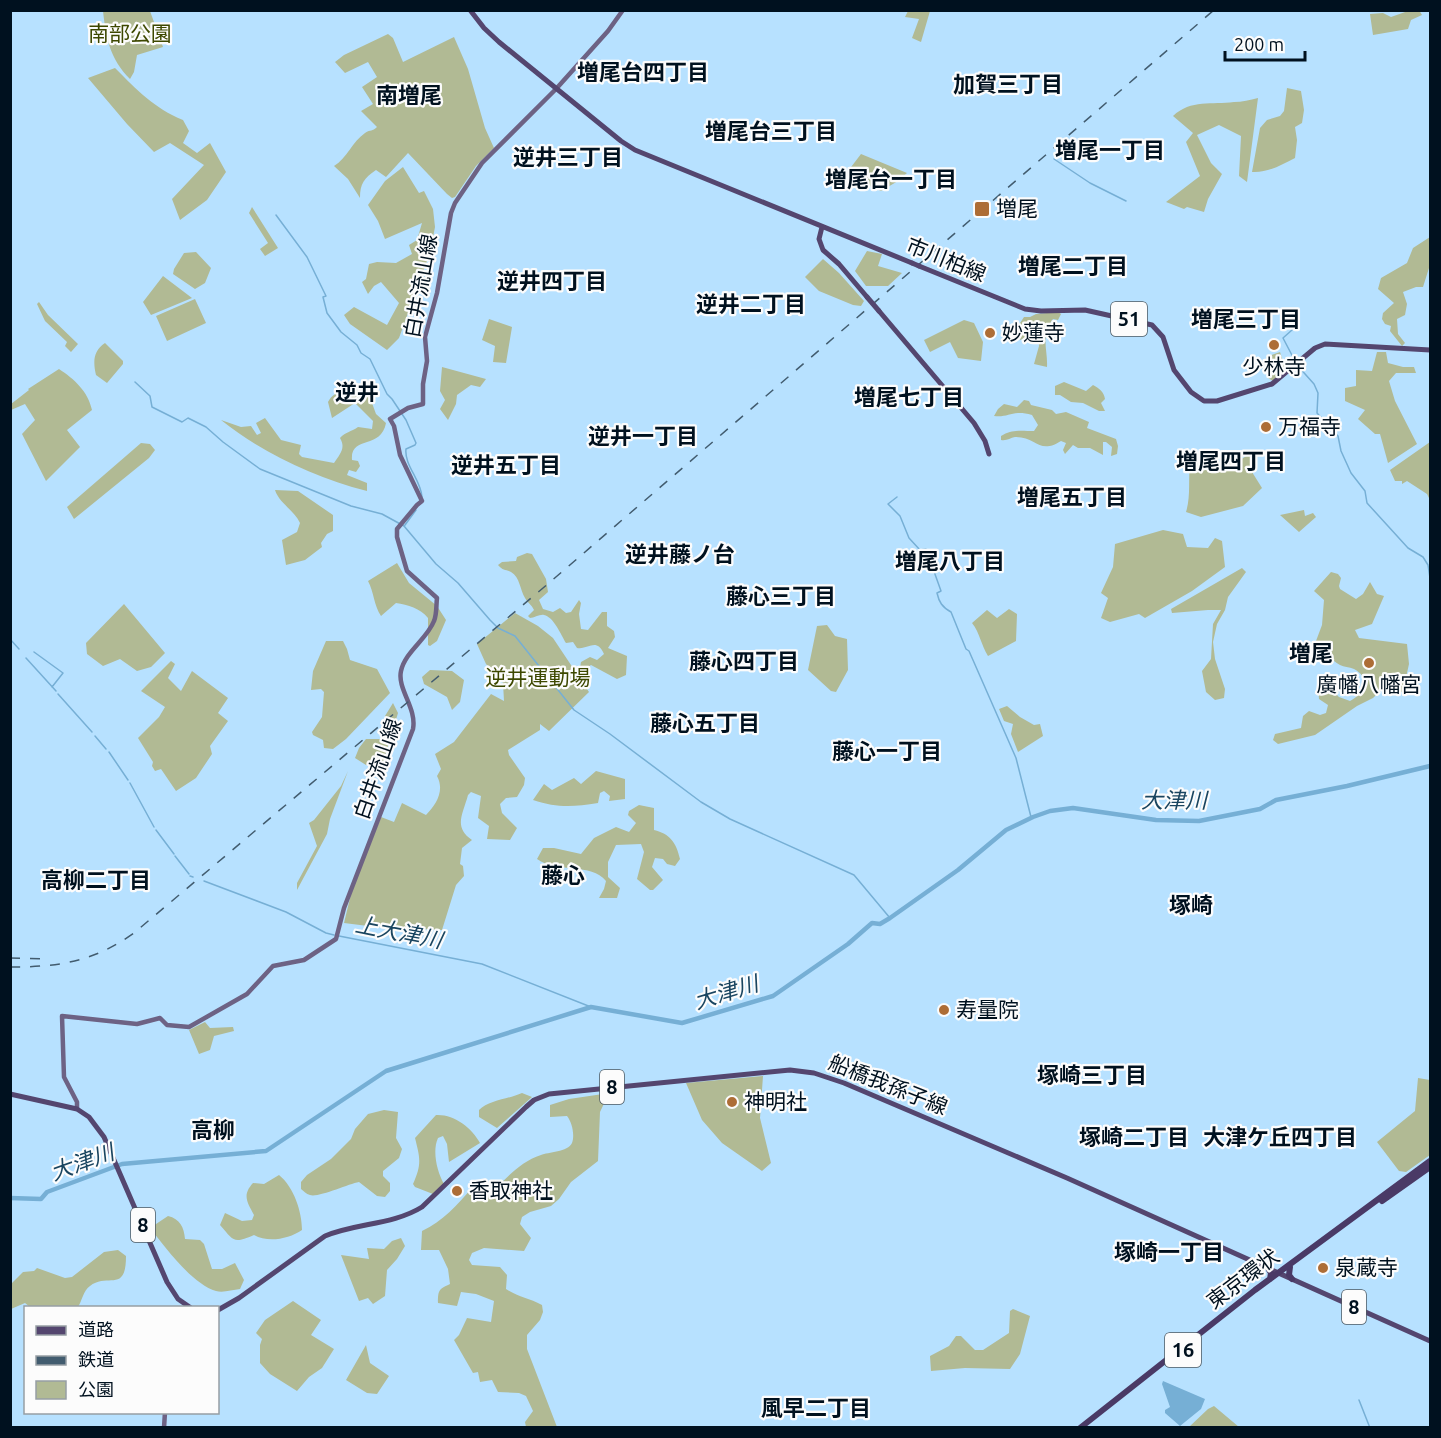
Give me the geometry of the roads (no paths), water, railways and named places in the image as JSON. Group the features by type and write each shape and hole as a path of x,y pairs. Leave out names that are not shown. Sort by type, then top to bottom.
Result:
{"highway":[{"name":"東京環状","path":"1086,1428 1280,1273 1431,1161"},
{"name":"東京環状","path":"1080,1428 1270,1279 1290,1268 1431,1167"},
{"path":"1268,1268 1271,1273 1270,1279"},
{"path":"1290,1268 1289,1275 1292,1279"}],"main road":[{"name":"市川柏線","path":"470,10 491,35 635,150 1028,310 1079,310 1152,325 1163,337 1174,370 1193,395 1204,401 1217,401 1268,386 1315,348 1325,344 1431,350"},
{"name":"白井流山線","path":"77,1109 77,1102 64,1077 62,1016 137,1024 160,1018 167,1024 189,1027 247,994 273,966 304,960 336,939 344,908 413,729 415,720 401,679 401,668 432,626 436,616 437,598 407,571 397,537 397,530 422,501 400,455 394,426 390,419 408,408 423,404 423,384 427,361 425,337 437,293 450,219 455,203 482,163 556,89 608,31 623,10"},
{"path":"822,227 819,239 823,250 839,264 974,423 985,441 989,454"},
{"name":"船橋我孫子線","path":"219,1309 239,1298 324,1236 340,1230 403,1216 422,1207 526,1107 541,1097 557,1093 790,1070 814,1072 844,1083 1067,1178 1431,1341"},
{"path":"10,1094 77,1109"},
{"name":"8","path":"77,1109 95,1124 115,1161 172,1293 183,1306"}],"water":[{"path":"1163,1381 1205,1399 1201,1409 1180,1426 1165,1413 1165,1410 1170,1407"}],"waterway":[{"path":"1054,159 1090,183 1126,201"},
{"path":"276,215 307,257 326,296 323,297 327,313 341,332 370,359 387,394 406,420 416,443 406,449 406,455 422,497"},
{"path":"1292,324 1292,330 1283,338 1295,361"},
{"path":"1297,365 1314,384 1318,393 1317,413 1338,436 1341,451 1351,473 1365,491 1367,503 1408,548 1423,557 1428,565 1430,578"},
{"path":"135,382 150,396 152,407 182,422 188,418 206,427 260,469 351,506 382,514 404,526 436,564 458,583 498,628 515,636 574,710 701,802 730,819 854,875 890,918"},
{"path":"897,497 888,504 900,516 909,538 920,550 926,549 941,591 937,593 939,599 943,606 951,612 1016,758 1031,817"},
{"path":"405,525 416,510"},
{"name":"上大津川","path":"10,639 19,649"},
{"path":"34,652 63,673 52,687"},
{"name":"上大津川","path":"26,658 56,691"},
{"name":"上大津川","path":"58,694 92,732"},
{"name":"上大津川","path":"95,736 106,749"},
{"name":"上大津川","path":"109,752 128,780"},
{"name":"大津川","path":"10,1198 41,1199 47,1192 122,1164 266,1151 386,1071 591,1007 682,1023 773,996 848,944 872,923 880,924 890,918 958,870 1006,830 1050,811 1073,808 1156,820 1199,821 1260,809 1276,800 1430,766"},
{"name":"上大津川","path":"130,783 154,827"},
{"name":"上大津川","path":"156,830 174,854"},
{"name":"上大津川","path":"175,856 189,874"},
{"name":"上大津川","path":"204,881 286,912 334,935"},
{"name":"上大津川","path":"339,936 482,964 591,1007"},
{"path":"1359,1400 1370,1428"}],"railway":[{"path":"10,967 44,966 90,957 134,933 549,583 1214,10"},
{"path":"10,958 49,959"}],"place":[{"name":"増尾","path":"982,209"},
{"name":"妙蓮寺","path":"990,333"},
{"name":"少林寺","path":"1274,345"},
{"name":"万福寺","path":"1266,427"},
{"name":"廣幡八幡宮","path":"1369,663"},
{"name":"寿量院","path":"944,1010"},
{"name":"神明社","path":"732,1102"},
{"name":"香取神社","path":"457,1191"},
{"name":"泉蔵寺","path":"1323,1268"}],"district":[{"name":"増尾台四丁目","path":"643,72"},
{"name":"加賀三丁目","path":"1008,84"},
{"name":"南増尾","path":"409,95"},
{"name":"増尾台三丁目","path":"771,131"},
{"name":"増尾一丁目","path":"1110,150"},
{"name":"逆井三丁目","path":"568,157"},
{"name":"増尾台一丁目","path":"891,179"},
{"name":"増尾二丁目","path":"1073,266"},
{"name":"逆井四丁目","path":"552,281"},
{"name":"逆井二丁目","path":"751,304"},
{"name":"増尾三丁目","path":"1246,319"},
{"name":"逆井","path":"357,392"},
{"name":"増尾七丁目","path":"909,397"},
{"name":"逆井一丁目","path":"643,436"},
{"name":"増尾四丁目","path":"1231,461"},
{"name":"逆井五丁目","path":"506,465"},
{"name":"増尾五丁目","path":"1072,497"},
{"name":"逆井藤ノ台","path":"680,554"},
{"name":"増尾八丁目","path":"950,561"},
{"name":"藤心三丁目","path":"781,596"},
{"name":"増尾","path":"1311,653"},
{"name":"藤心四丁目","path":"744,661"},
{"name":"藤心五丁目","path":"705,723"},
{"name":"藤心一丁目","path":"887,751"},
{"name":"藤心","path":"563,875"},
{"name":"高柳二丁目","path":"96,880"},
{"name":"塚崎","path":"1191,905"},
{"name":"塚崎三丁目","path":"1092,1075"},
{"name":"高柳","path":"213,1130"},
{"name":"塚崎二丁目","path":"1134,1137"},
{"name":"大津ケ丘四丁目","path":"1280,1137"},
{"name":"塚崎一丁目","path":"1169,1252"},
{"name":"風早二丁目","path":"816,1408"}],"park label":[{"name":"南部公園","path":"130,34"},
{"name":"逆井運動場","path":"538,678"}]}
